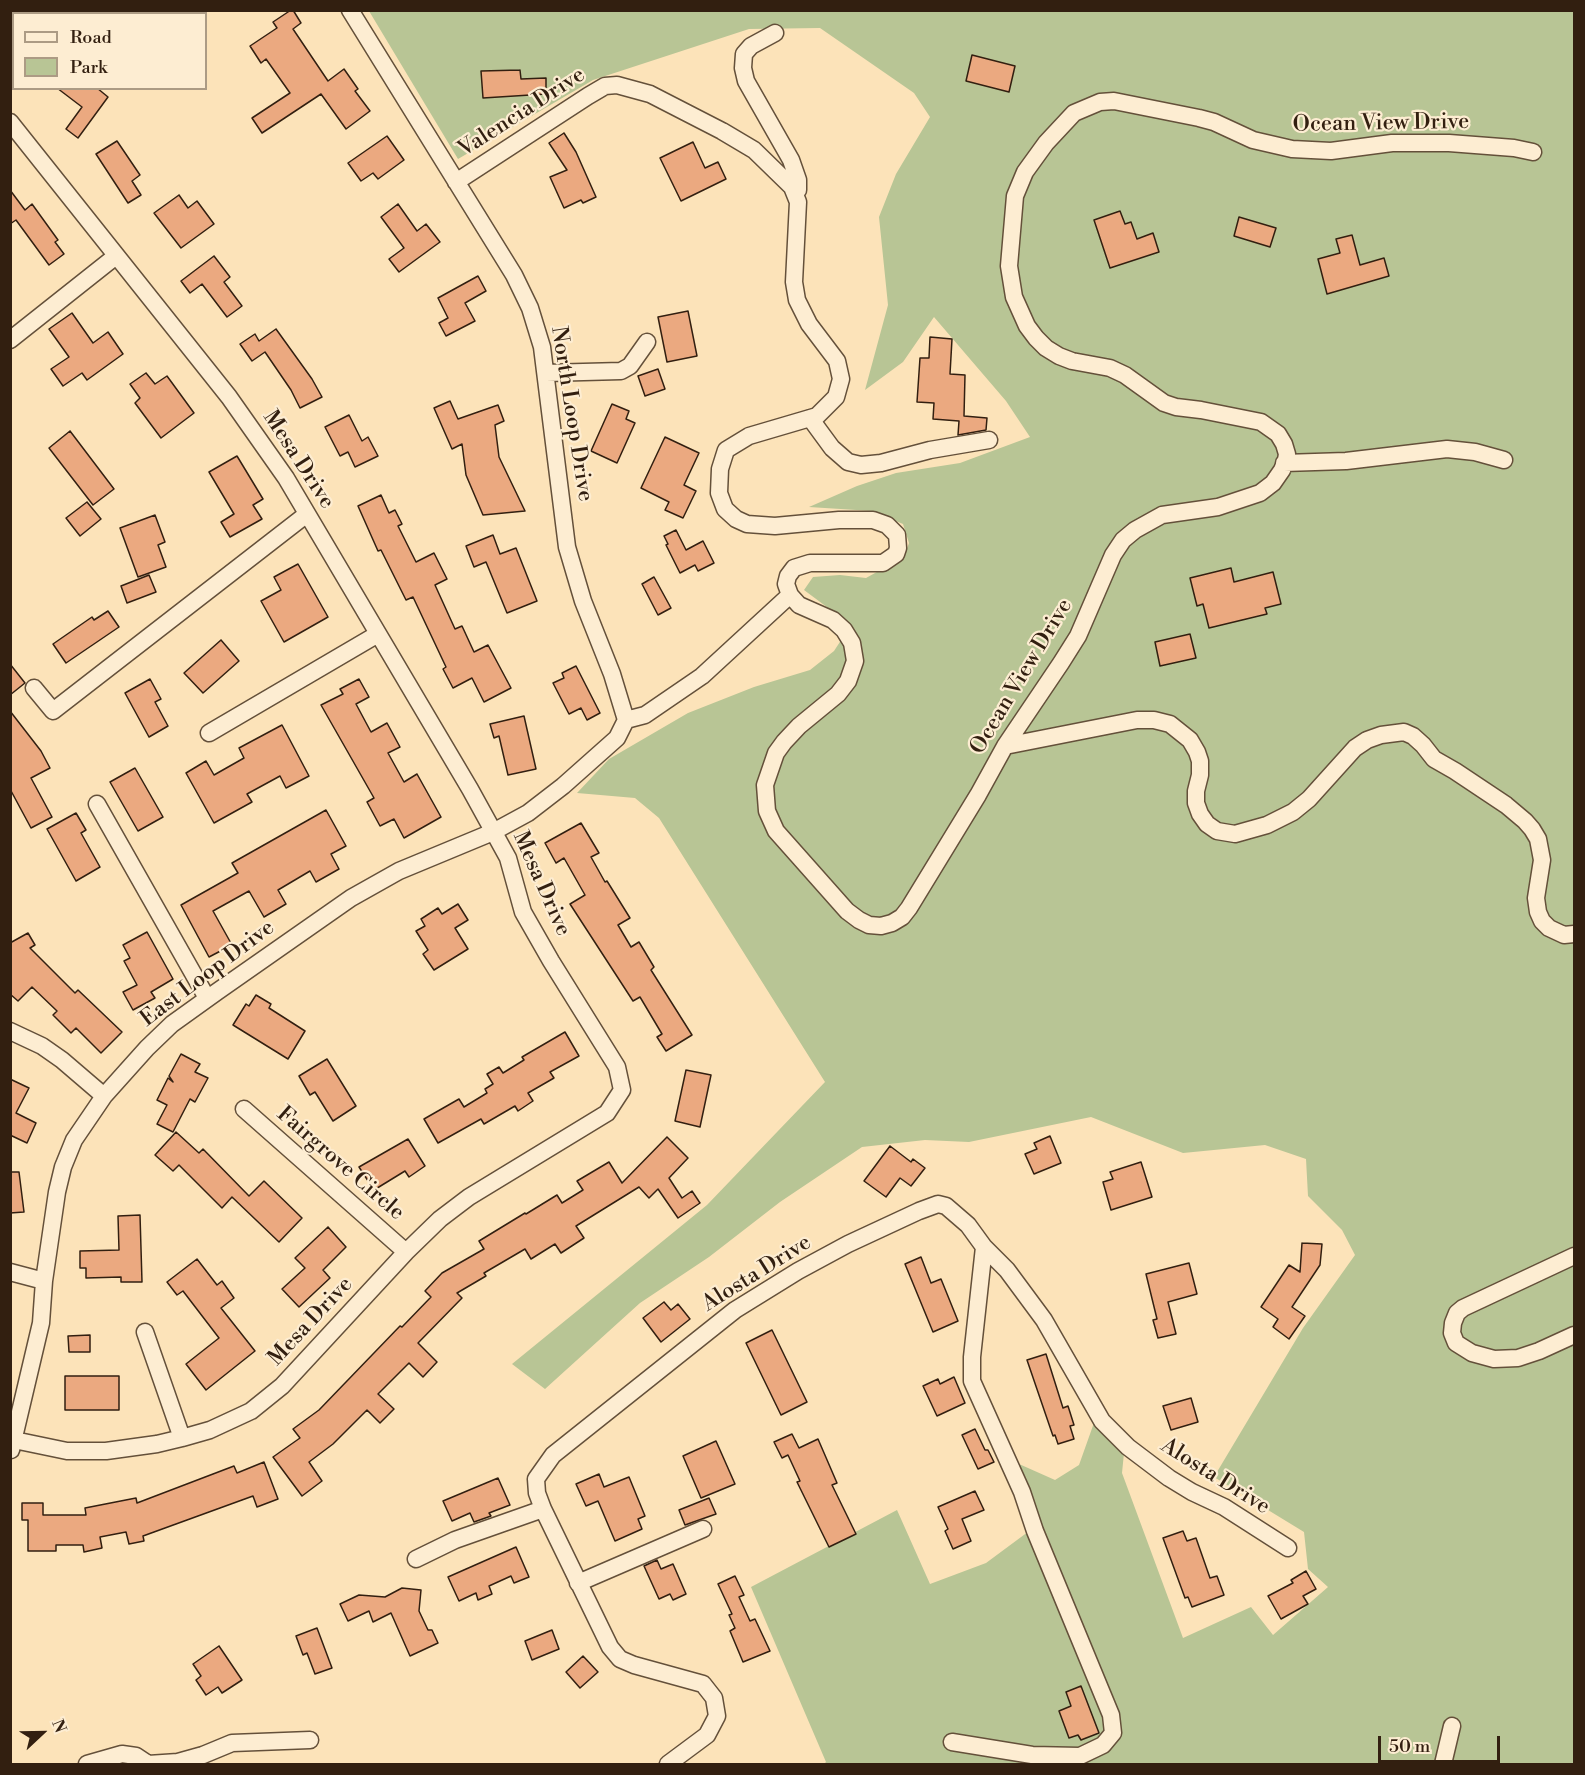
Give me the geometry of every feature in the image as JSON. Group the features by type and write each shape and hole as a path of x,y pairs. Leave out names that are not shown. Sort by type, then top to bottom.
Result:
{"street":[{"name":"North Loop Drive","path":"350,10 514,275 530,308 542,347 567,547 583,601 612,674 626,720"},
{"path":"626,720 645,715 702,676 790,595 786,584 794,568 810,563 876,564 892,558 898,548 897,535 894,530 873,520 839,520 775,526 747,524 736,519 725,509 719,493 720,469 726,450 749,436 817,416 836,397 841,379 837,361 809,324 797,300 794,282 798,202 795,194 798,190 798,180 791,160 746,81 743,68 744,54 751,46 775,33"},
{"name":"Valencia Drive","path":"456,182 588,96 605,86 617,85 650,94 722,130 754,150 792,187 795,194"},
{"name":"Ocean View Drive","path":"790,595 800,605 833,621 844,630 852,643 855,661 848,681 838,694 799,726 776,753 765,785 766,811 776,831 847,911 869,925 881,926 892,923 909,909 1005,746 1062,663 1078,636 1113,555 1123,540 1135,530 1162,515 1218,507 1260,493 1273,483 1287,454 1278,434 1269,426 1229,415 1164,403 1125,375 1110,368 1072,361 1059,356 1035,338 1014,297 1009,266 1015,196 1025,172 1046,142 1074,113 1093,104 1114,101 1200,118 1253,140 1292,149 1331,151 1392,143 1449,143 1514,148 1533,152"},
{"name":"Mesa Drive","path":"10,122 229,397 286,478 470,789 508,858 523,912 617,1067 622,1090 607,1113 468,1197 440,1219 406,1252 282,1386 251,1411 210,1430 157,1444 106,1451 67,1451 12,1445"},
{"path":"10,340 116,256"},
{"path":"546,373 621,370 630,366 647,342"},
{"path":"810,418 832,448 848,462 861,465 881,463 930,450 989,440"},
{"path":"1284,464 1346,461 1447,449 1475,452 1504,460"},
{"path":"34,688 53,711 307,513"},
{"path":"210,733 378,634"},
{"name":"East Loop Drive","path":"12,1445 41,1323 44,1281 57,1192 63,1167 74,1140 104,1096 172,1024 207,998 351,898 399,871 493,832 528,813 563,786 617,738 626,720"},
{"path":"1005,746 1137,720 1154,720 1170,724 1190,740 1197,752 1200,761 1200,775 1196,803 1200,814 1207,824 1217,831 1235,834 1267,825 1293,812 1309,799 1355,748 1367,740 1381,735 1404,732 1413,736 1434,759 1455,771 1525,821 1538,839 1541,849 1542,860 1536,898 1538,912 1549,928 1564,935 1575,934"},
{"path":"97,804 207,998"},
{"path":"10,1031 42,1046 63,1060 104,1096"},
{"name":"Fairgrove Circle","path":"244,1109 406,1252"},
{"name":"Alosta Drive","path":"668,1764 707,1735 717,1716 714,1698 703,1684 640,1667 620,1659 609,1647 543,1509 537,1493 536,1479 553,1455 735,1310 798,1271 919,1210 938,1204 946,1206 958,1215 1007,1270 1044,1320 1102,1421 1128,1447 1169,1478 1224,1507 1288,1548"},
{"path":"952,1742 1032,1755 1080,1756 1103,1745 1113,1733 1110,1714 1035,1531 1022,1492 972,1381 972,1357 984,1246"},
{"path":"1575,1256 1463,1308 1457,1313 1452,1333 1456,1343 1472,1353 1494,1359 1518,1358 1539,1352 1575,1335"},
{"path":"10,1272 44,1281"},
{"path":"145,1332 182,1438"},
{"path":"416,1559 455,1540 543,1509"},
{"path":"578,1583 703,1530"},
{"path":"1443,1764 1452,1726"},
{"path":"87,1764 122,1754 136,1756 148,1764 178,1762 232,1743 310,1740"}],"green space":[{"path":"369,11 1574,11 1574,1764 824,1764 826,1762 751,1587 897,1510 930,1584 986,1563 1040,1523 1019,1464 1055,1480 1079,1465 1095,1420 1124,1453 1122,1473 1183,1638 1251,1607 1273,1635 1328,1587 1308,1569 1304,1532 1214,1477 1303,1328 1355,1255 1342,1230 1308,1196 1306,1159 1265,1145 1183,1153 1091,1117 969,1142 925,1140 862,1147 780,1202 709,1257 640,1303 545,1389 512,1364 707,1205 825,1082 659,818 635,798 577,793 609,759 688,713 754,687 810,670 834,651 851,625 804,590 813,577 840,575 866,578 904,557 909,543 903,524 872,511 809,507 857,486 896,473 960,463 1030,437 1006,401 934,317 903,362 865,390 888,305 879,217 896,174 930,117 914,93 820,28 749,29 593,80 458,159"}],"building":[{"path":"291,10 301,23 293,29 328,81 344,69 358,89 355,91 370,111 346,129 321,94 262,133 252,118 290,93 266,59 261,63 250,46 277,28 273,22"},
{"path":"972,55 1015,66 1009,92 966,81"},
{"path":"520,70 521,79 546,78 546,94 483,98 481,71"},
{"path":"60,90 99,90 108,97 78,138 66,129 82,107"},
{"path":"564,133 576,152 596,197 583,203 581,200 564,208 550,177 567,170 549,143"},
{"path":"387,136 404,160 378,179 373,173 361,181 348,163"},
{"path":"117,141 140,175 132,181 141,195 128,203 96,154"},
{"path":"693,142 705,168 718,162 726,179 681,201 660,158"},
{"path":"10,190 25,210 32,204 58,240 55,242 64,254 49,265 16,220 10,224"},
{"path":"179,195 188,208 197,201 214,224 181,248 154,213"},
{"path":"398,204 417,231 426,224 440,242 399,272 389,259 404,248 381,217"},
{"path":"1120,211 1125,224 1131,222 1137,239 1153,233 1159,252 1110,268 1094,220"},
{"path":"1239,217 1276,228 1270,247 1234,236"},
{"path":"1352,235 1360,265 1384,258 1389,276 1327,294 1318,259 1340,253 1336,239"},
{"path":"214,256 230,277 224,282 242,306 227,317 202,284 190,293 181,281"},
{"path":"478,276 486,291 465,303 475,321 446,336 439,323 448,318 438,298"},
{"path":"688,311 697,356 667,362 658,317"},
{"path":"72,313 93,343 108,332 123,354 87,380 82,373 63,386 51,369 69,357 49,329"},
{"path":"276,329 312,379 322,397 300,408 291,390 265,352 252,361 240,344 255,334 259,341"},
{"path":"930,337 952,339 950,374 965,375 964,416 987,418 986,430 958,435 959,421 933,419 934,403 917,402 920,358 929,358"},
{"path":"658,369 665,389 645,396 638,376"},
{"path":"146,373 155,384 167,376 194,413 161,438 135,403 140,398 130,384"},
{"path":"450,401 458,419 498,405 504,421 495,425 499,457 525,511 483,515 466,475 462,444 452,449 434,408"},
{"path":"612,404 629,411 626,419 635,423 617,463 591,451"},
{"path":"349,415 362,441 368,437 378,456 355,467 348,452 340,456 325,427"},
{"path":"70,431 114,489 93,505 49,448"},
{"path":"665,437 699,453 684,485 696,491 683,518 665,510 669,502 641,488"},
{"path":"237,456 263,499 253,505 262,519 230,537 221,522 234,514 209,472"},
{"path":"381,495 389,513 395,510 402,524 398,526 416,562 434,553 447,579 435,585 455,629 462,626 474,652 488,645 511,688 484,702 472,678 453,688 443,669 446,667 413,597 406,600 381,550 378,551 358,506"},
{"path":"87,502 101,519 80,536 66,518"},
{"path":"155,515 165,542 158,545 166,567 138,577 120,528"},
{"path":"676,530 686,550 703,541 714,563 698,571 695,565 680,573 664,536"},
{"path":"493,535 500,554 516,548 537,601 507,613 486,562 474,567 466,546"},
{"path":"298,564 328,617 284,642 261,601 281,590 274,577"},
{"path":"1231,568 1234,582 1273,572 1281,604 1265,608 1267,614 1209,628 1203,604 1197,606 1190,578"},
{"path":"149,575 156,592 127,603 121,586"},
{"path":"654,577 671,608 658,615 642,584"},
{"path":"108,611 119,627 66,663 53,644 92,617 94,620"},
{"path":"1190,634 1196,658 1160,666 1155,642"},
{"path":"221,640 239,661 203,693 184,673"},
{"path":"10,664 25,683 10,695"},
{"path":"576,666 600,713 587,720 581,708 569,714 553,683 564,678 562,673"},
{"path":"150,679 161,699 155,702 168,726 149,737 125,693"},
{"path":"359,679 369,697 356,704 371,732 387,723 400,747 388,753 404,782 417,774 441,817 404,838 394,819 380,826 367,802 374,798 321,705 343,694 340,689"},
{"path":"10,711 41,751 50,768 31,778 52,817 31,828 10,789"},
{"path":"524,716 536,769 508,775 499,736 494,738 490,724"},
{"path":"282,725 309,776 286,788 280,776 247,794 252,802 214,823 186,773 206,761 214,775 244,758 239,748"},
{"path":"135,768 163,817 138,831 110,782"},
{"path":"326,810 346,846 331,854 339,869 316,882 310,871 278,890 286,904 264,917 249,891 213,911 232,945 209,957 181,905 238,873 232,863"},
{"path":"76,813 86,830 81,833 100,867 76,881 47,829"},
{"path":"581,823 599,853 591,857 630,918 618,925 631,947 639,942 654,967 651,970 692,1035 666,1051 657,1037 662,1034 640,997 633,1001 570,904 585,895 564,858 556,863 545,843"},
{"path":"458,904 468,920 455,928 468,949 434,970 423,954 428,950 416,931 425,926 421,919 438,908 442,914"},
{"path":"147,932 173,979 151,992 155,998 133,1010 123,992 137,985 124,961 130,958 123,945"},
{"path":"28,933 35,945 30,948 75,993 78,990 122,1032 101,1053 76,1028 71,1033 53,1015 57,1011 32,987 18,1001 10,994 10,943"},
{"path":"256,995 271,1004 269,1008 305,1031 288,1059 233,1025 246,1004 249,1006"},
{"path":"565,1032 579,1056 550,1072 554,1078 528,1093 533,1101 518,1111 515,1106 484,1124 481,1119 438,1143 424,1119 459,1099 464,1107 487,1093 485,1089 493,1084 487,1074 499,1067 503,1073 524,1060 522,1057"},
{"path":"181,1054 200,1064 195,1072 208,1078 195,1102 190,1099 173,1132 157,1124 167,1105 157,1100 168,1078 173,1082 169,1076"},
{"path":"327,1059 356,1106 333,1121 315,1092 310,1095 299,1076"},
{"path":"686,1070 711,1075 700,1127 675,1121"},
{"path":"10,1079 29,1088 16,1113 36,1123 27,1143 10,1135"},
{"path":"176,1132 199,1153 203,1149 249,1196 264,1181 302,1218 279,1242 232,1197 222,1208 179,1165 173,1171 155,1155"},
{"path":"1050,1136 1061,1163 1034,1174 1025,1154 1037,1149 1034,1143"},
{"path":"667,1137 688,1158 669,1178 682,1198 692,1191 700,1203 678,1218 658,1189 649,1198 639,1187 576,1226 584,1238 561,1253 555,1244 531,1259 525,1249 484,1273 486,1276 457,1293 462,1298 418,1343 437,1362 423,1377 409,1363 378,1394 394,1409 380,1423 367,1410 333,1444 309,1462 322,1481 302,1496 273,1457 300,1438 293,1429 319,1410 431,1297 425,1291 442,1273 484,1249 479,1241 525,1213 557,1195 562,1203 583,1190 577,1181 609,1162 622,1183"},
{"path":"408,1139 425,1166 409,1177 405,1171 374,1190 359,1167"},
{"path":"890,1146 911,1162 913,1159 925,1168 911,1186 900,1178 886,1197 864,1181"},
{"path":"1141,1162 1152,1197 1111,1210 1103,1182 1113,1179 1110,1172"},
{"path":"10,1172 19,1172 24,1212 10,1213"},
{"path":"140,1215 142,1282 121,1282 121,1277 86,1278 86,1268 80,1268 80,1251 119,1250 118,1216"},
{"path":"328,1227 346,1247 323,1270 330,1278 299,1307 282,1289 305,1268 295,1258"},
{"path":"1302,1243 1322,1244 1320,1265 1292,1307 1305,1316 1289,1339 1273,1327 1278,1319 1261,1307 1289,1265 1300,1272"},
{"path":"921,1257 931,1283 941,1279 958,1321 933,1332 905,1264"},
{"path":"197,1259 217,1285 222,1281 234,1298 221,1308 255,1351 206,1390 186,1364 219,1338 183,1291 177,1295 167,1282"},
{"path":"1189,1263 1197,1294 1168,1302 1176,1334 1158,1338 1153,1320 1157,1319 1146,1274"},
{"path":"664,1302 671,1310 678,1304 690,1319 661,1342 643,1318"},
{"path":"772,1330 807,1402 781,1415 746,1343"},
{"path":"90,1335 90,1352 69,1352 68,1336"},
{"path":"1046,1354 1063,1408 1068,1406 1074,1425 1070,1426 1074,1439 1058,1444 1055,1435 1053,1436 1027,1360"},
{"path":"65,1376 119,1376 119,1410 65,1410"},
{"path":"954,1377 965,1403 937,1416 923,1386 938,1379 940,1384"},
{"path":"1191,1398 1198,1422 1171,1430 1163,1406"},
{"path":"975,1429 985,1450 988,1450 994,1462 978,1469 962,1435"},
{"path":"792,1434 799,1448 818,1439 837,1483 832,1485 856,1534 829,1547 797,1482 800,1481 788,1455 782,1458 774,1442"},
{"path":"716,1441 735,1484 701,1498 683,1456"},
{"path":"264,1462 278,1499 257,1507 253,1496 143,1536 144,1541 129,1544 126,1532 100,1537 102,1548 84,1552 83,1545 56,1545 56,1551 28,1551 28,1520 22,1520 22,1503 43,1503 43,1515 86,1515 85,1508 136,1498 137,1503 234,1466 237,1473"},
{"path":"599,1474 604,1487 629,1477 645,1516 638,1519 642,1529 615,1541 598,1501 586,1506 576,1484"},
{"path":"498,1478 510,1505 489,1513 491,1516 474,1522 470,1513 452,1521 443,1501"},
{"path":"975,1491 984,1510 962,1519 971,1541 953,1549 945,1531 948,1529 938,1507"},
{"path":"709,1498 716,1514 685,1525 679,1510"},
{"path":"1183,1531 1187,1541 1196,1538 1210,1578 1217,1576 1224,1595 1192,1607 1188,1597 1185,1598 1163,1538"},
{"path":"516,1547 529,1577 514,1583 511,1576 489,1586 492,1594 478,1600 476,1593 459,1601 448,1577"},
{"path":"657,1560 661,1569 673,1564 686,1594 673,1600 670,1594 659,1599 644,1566"},
{"path":"1306,1571 1316,1589 1303,1596 1308,1604 1281,1619 1268,1596 1293,1583 1291,1580"},
{"path":"735,1576 744,1595 739,1597 750,1621 755,1619 770,1651 743,1662 730,1631 735,1628 729,1615 732,1614 718,1584"},
{"path":"402,1588 421,1590 419,1611 428,1630 432,1630 438,1643 410,1656 391,1613 373,1622 369,1611 348,1621 340,1604 359,1595 385,1597"},
{"path":"317,1628 332,1668 315,1674 307,1653 303,1655 296,1636"},
{"path":"552,1630 559,1649 532,1660 525,1641"},
{"path":"219,1646 242,1680 222,1693 218,1687 206,1695 196,1680 201,1676 193,1664"},
{"path":"583,1656 598,1672 580,1688 566,1672"},
{"path":"1081,1686 1099,1733 1081,1740 1078,1735 1069,1738 1059,1711 1071,1706 1066,1692"}]}
